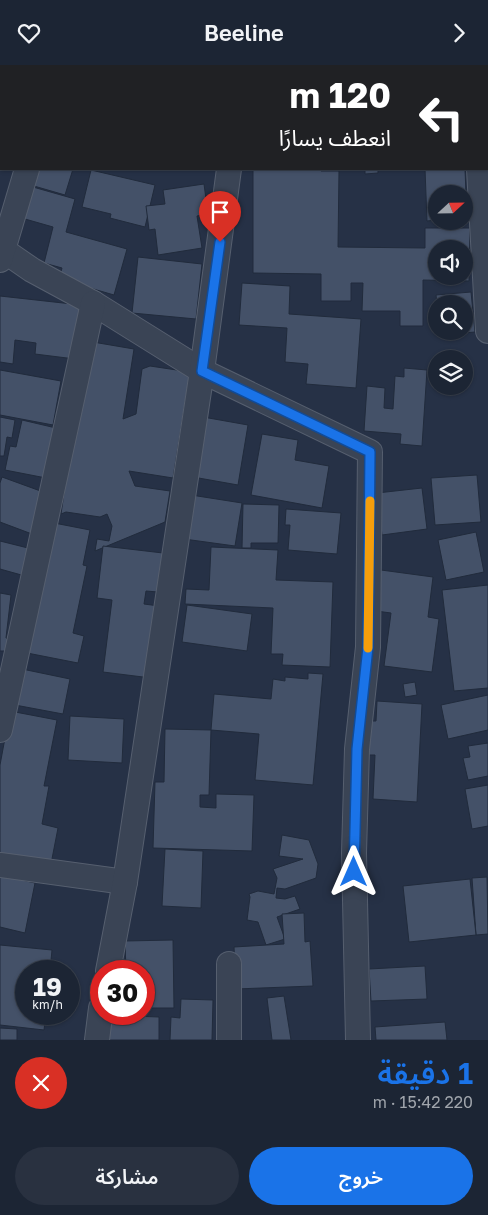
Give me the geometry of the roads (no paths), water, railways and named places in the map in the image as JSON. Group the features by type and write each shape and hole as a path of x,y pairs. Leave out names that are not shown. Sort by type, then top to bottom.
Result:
{"street":[{"path":"27,170 1,253 93,303 202,371 370,452 368,647 357,749 354,853 358,1040"},
{"path":"110,960 125,882 202,371 230,170"},
{"path":"479,170 488,331"},
{"path":"0,730 93,303"},
{"path":"0,865 125,882"},
{"path":"229,1040 230,964"},
{"path":"97,1040 99,1025"}]}
